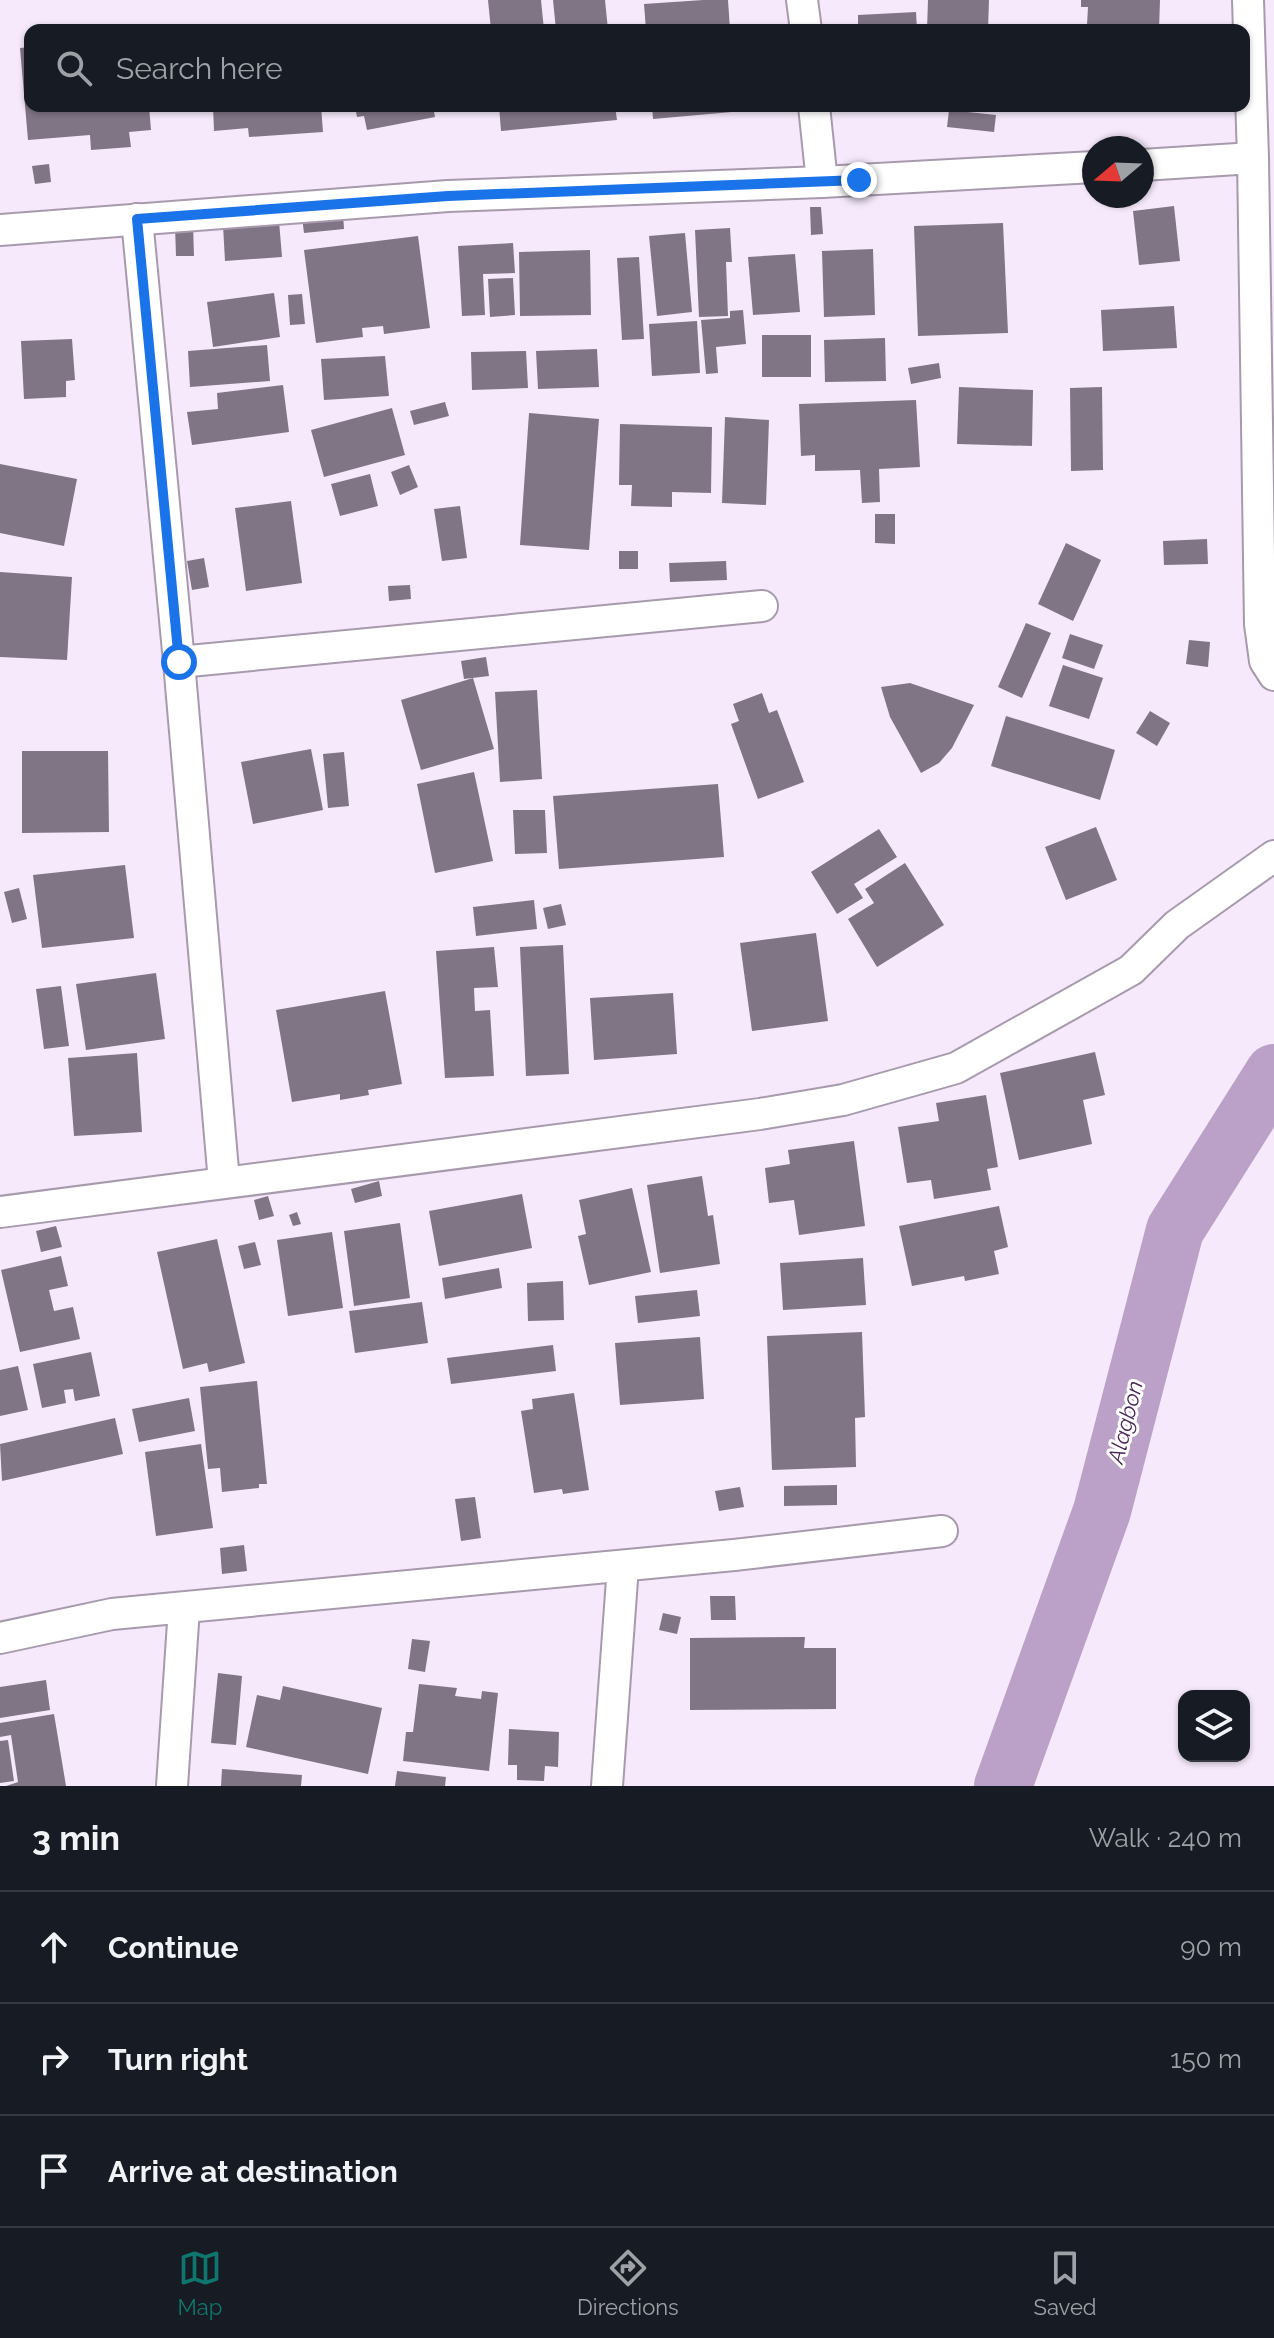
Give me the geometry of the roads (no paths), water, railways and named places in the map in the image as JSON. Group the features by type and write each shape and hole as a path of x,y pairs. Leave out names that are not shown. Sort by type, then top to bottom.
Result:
{"street":[{"path":"802,0 805,24"},
{"path":"1248,0 1249,24"},
{"path":"1250,63 1260,624 1265,661 1274,675"},
{"path":"815,112 822,182"},
{"path":"1154,164 1253,158"},
{"path":"0,230 448,196 822,182 1082,168"},
{"path":"137,219 224,1182"},
{"path":"179,662 762,606"},
{"path":"0,1212 760,1114 843,1100 956,1068 1131,970 1177,925 1274,856"},
{"path":"0,1638 112,1614 623,1566 942,1531"},
{"path":"607,1786 623,1566"},
{"path":"172,1786 184,1608"}],"waterway":[{"name":"Alagbon","path":"1003,1786 1102,1511 1175,1230 1274,1073"}]}
